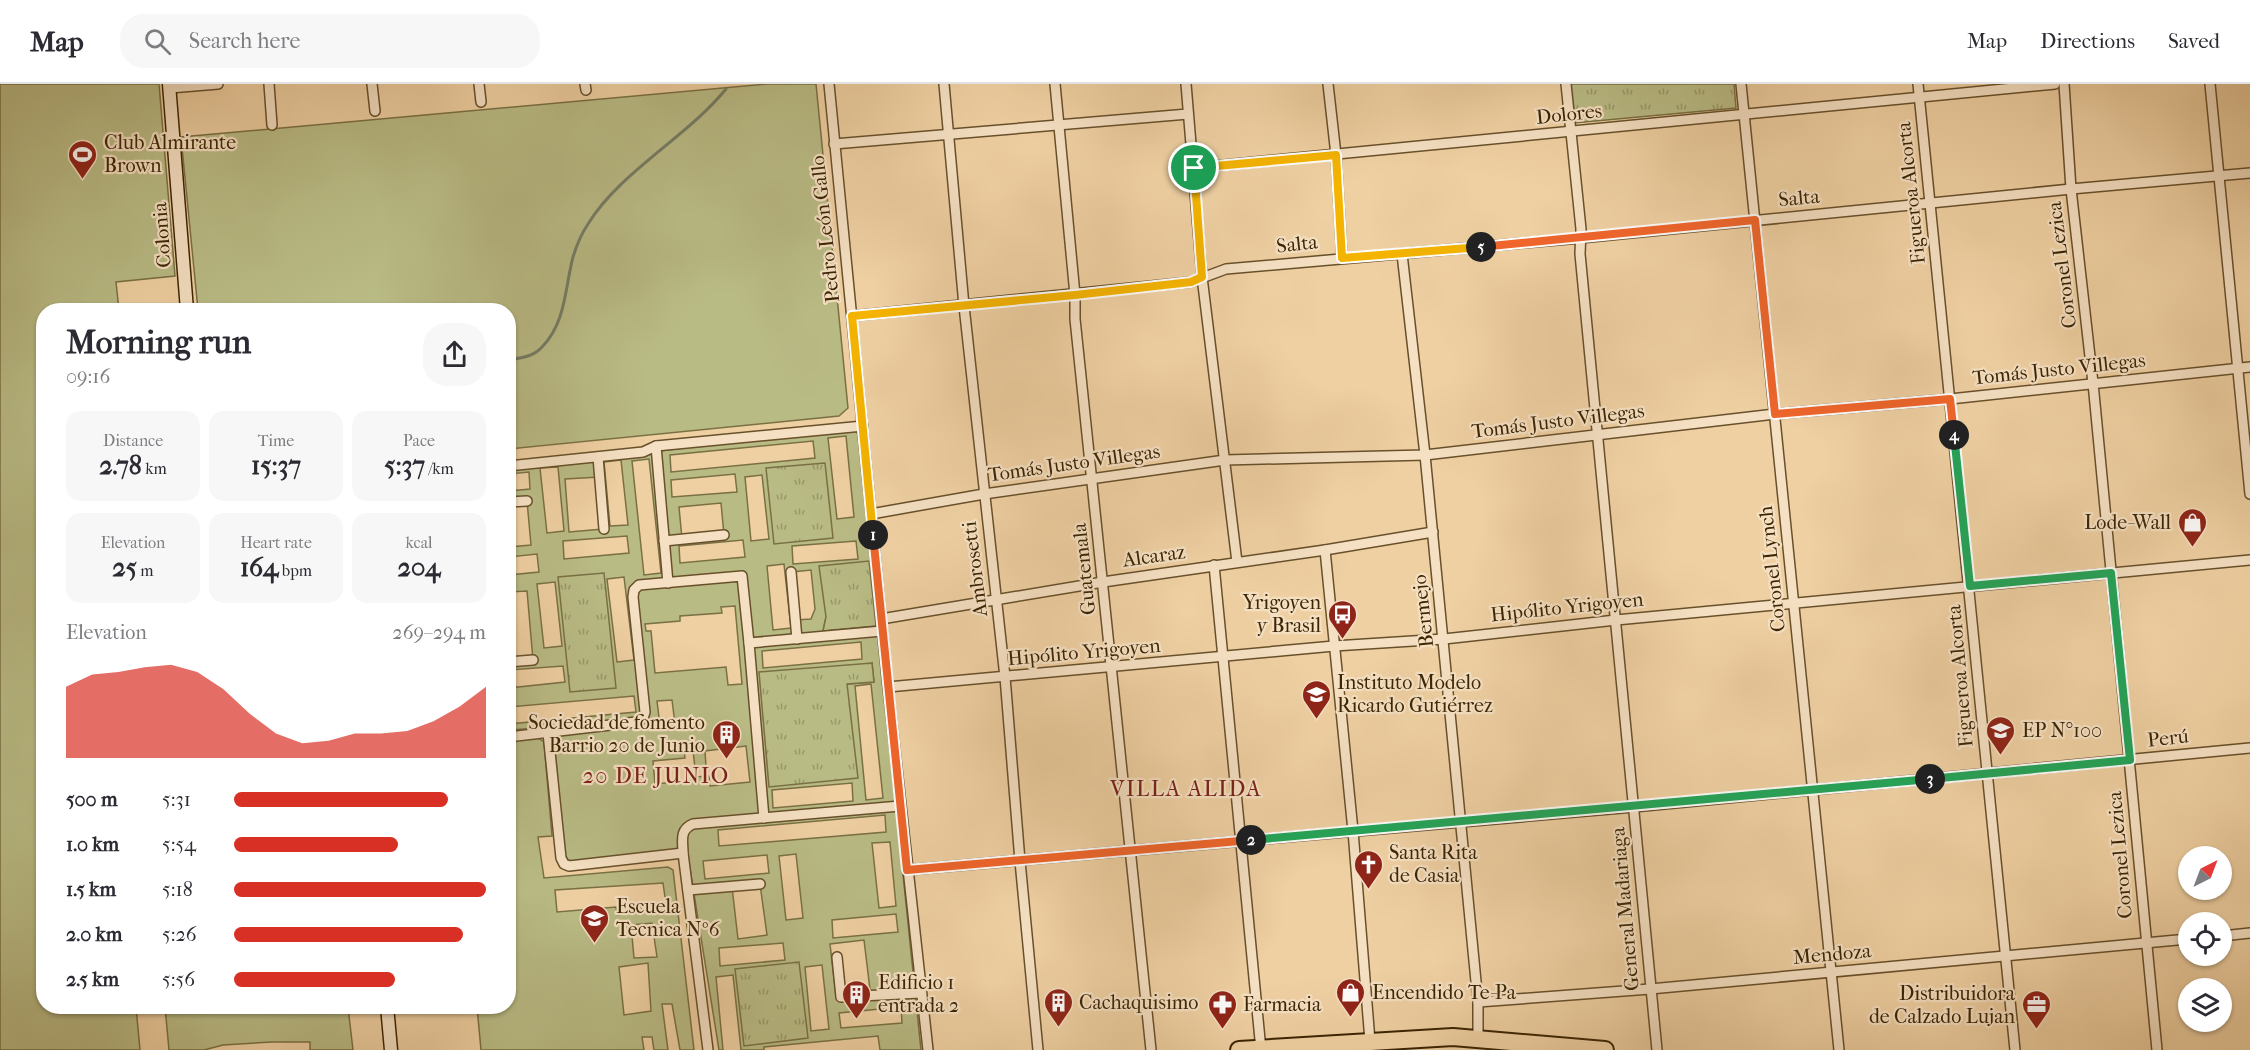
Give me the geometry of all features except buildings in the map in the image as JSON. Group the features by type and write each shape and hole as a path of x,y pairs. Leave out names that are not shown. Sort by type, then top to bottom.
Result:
{"highway":[{"path":"1239,1050 1309,1048 1370,1041 1478,1038 1605,1050"}],"street":[{"path":"170,86 218,84"},
{"path":"269,84 273,124"},
{"path":"372,84 375,111"},
{"path":"479,84 482,102"},
{"name":"Pedro León Gallo","path":"829,84 882,631 928,1050"},
{"name":"Ambrosetti","path":"944,84 964,306 1005,677 1038,1050"},
{"name":"Guatemala","path":"1055,84 1076,319 1151,1050"},
{"path":"1186,84 1202,277 1237,562"},
{"path":"1328,84 1336,155 1342,258"},
{"name":"General Madariaga","path":"1566,84 1596,434 1657,1050"},
{"name":"Coronel Lynch","path":"1741,84 1839,1050"},
{"name":"Figueroa Alcorta","path":"1918,84 2015,1050"},
{"name":"Dolores","path":"1194,168 2055,84"},
{"name":"Coronel Lezica","path":"2064,84 2071,189 2093,383 2157,1050"},
{"path":"2210,84 2250,494"},
{"name":"Colonia","path":"170,86 186,303"},
{"path":"834,144 1188,114"},
{"name":"Salta","path":"852,316 1191,282 1226,269 1581,238 2250,173"},
{"name":"Bermejo","path":"1402,254 1462,821 1478,1002 1478,1038"},
{"name":"Tomás Justo Villegas","path":"871,514 984,494 1225,460 1425,455 1775,414 1950,399 2250,367"},
{"path":"516,465 643,452 656,446 863,426"},
{"path":"656,446 668,583"},
{"path":"598,457 604,529"},
{"path":"516,502 526,501"},
{"name":"Alcaraz","path":"881,619 1103,582 1433,532"},
{"path":"664,541 724,535"},
{"path":"1325,550 1353,831 1370,1041"},
{"name":"Hipólito Yrigoyen","path":"888,687 1224,658 1334,646 1444,639 1616,620 2250,560"},
{"path":"1215,565 1261,1049"},
{"path":"791,572 797,639"},
{"path":"516,736 636,722 643,718 645,712 634,590 639,585 742,576 764,818"},
{"path":"749,643 882,631"},
{"path":"516,661 533,660"},
{"path":"548,733 561,858 564,864 569,866 683,853"},
{"name":"Perú","path":"907,870 1634,807 2250,748"},
{"path":"708,1050 682,833 693,824 900,806"},
{"path":"688,891 760,884"},
{"path":"2232,935 2250,933"},
{"name":"Mendoza","path":"1478,1002 1650,989 2178,940"},
{"path":"837,957 841,997 920,993"},
{"path":"388,1014 392,1050"}],"green space":[{"path":"0,84 159,84 175,276 116,282 118,303 36,303 36,1014 137,1014 140,1050 0,1050"},
{"path":"767,84 816,84 848,408 839,416 516,448 516,303 197,303 181,137"},
{"path":"1570,84 1734,84 1736,108 1574,123"},
{"path":"852,429 856,431 921,1050 880,1050 878,1036 764,1047 764,1050 741,1050 733,975 716,977 723,1050 719,1050 687,850 576,862 568,860 564,854 553,727 516,730 516,723 636,712 634,696 516,706 516,687 565,682 563,666 516,669 516,661 533,660 527,591 516,592 516,574 539,572 537,554 516,556 516,546 531,545 527,501 516,502 516,490 530,489 529,472 516,473 516,467","holes":["846,436 854,517 837,519 828,438","813,441 815,458 671,472 670,455","649,459 661,573 644,575 632,461","621,460 628,525 610,526 604,462","558,467 564,531 547,533 540,468","735,474 737,492 672,497 671,480","762,475 769,539 751,541 745,477","600,477 603,529 569,532 565,479","721,503 724,535 682,539 679,507","627,536 629,553 564,559 563,541","743,540 745,557 680,563 679,546","856,541 858,559 793,564 792,546","784,564 791,628 773,630 767,566","811,570 815,609 811,619 796,620 792,572","624,577 634,660 617,662 607,579","555,582 562,646 544,648 537,584","735,606 742,684 728,685 726,667 655,673 651,631 646,631 645,624 680,621 680,616 722,613 721,607","826,617 876,626 823,631","861,642 862,659 763,668 762,651","872,663 874,682 847,684","871,684 883,798 866,800 855,686","672,700 675,724 660,726 657,701","683,742 692,742 695,768 706,767 705,751 746,746 750,782 710,786 709,776 696,777 696,780 655,784 653,761 685,758","852,783 853,801 773,808 772,790","885,815 886,832 719,846 718,830","890,842 896,906 879,908 872,843","796,854 803,918 786,920 779,856","767,855 769,873 705,879 703,861","760,884 767,935 738,939 732,887","896,914 898,932 833,938 832,920","864,940 871,998 846,1000 836,996 830,944","783,943 785,960 720,966 719,948","822,965 829,1029 811,1031 805,967","901,1007 902,1023 841,1028 839,1013"]},
{"path":"825,463 833,538 774,544 766,468"},
{"path":"869,561 876,626 823,631 826,617 819,566"},
{"path":"604,573 616,688 570,692 558,577"},
{"path":"872,663 874,682 847,684 858,778 769,787 759,672"},
{"name":"Escuela Tecnica Nº6","path":"538,738 544,742 552,836 538,837 544,878 668,867 673,870 694,1050 680,1050 672,1004 662,1004 668,1050 654,1050 652,1037 642,1037 644,1050 481,1050 478,1014 516,1014 516,740","holes":["663,883 666,904 641,906 642,912 617,915 616,907 557,912 555,890","652,923 657,957 634,958 631,925","648,963 651,1011 624,1015 619,967"]},
{"path":"799,962 808,1038 744,1046 735,969"},
{"path":"166,1014 349,1014 353,1050 310,1050 310,1042 272,1042 223,1045 204,1050 169,1050"}],"waterway":[{"path":"516,358 535,353 556,327 564,304 576,249 581,236 602,205 635,171 692,123 726,89"}],"place":[{"name":"Club Almirante Brown","path":"83,180"},
{"name":"Lode-Wall","path":"2192,548"},
{"name":"Yrigoyen y Brasil","path":"1342,640"},
{"name":"Instituto Modelo Ricardo Gutiérrez","path":"1316,720"},
{"name":"EP N°100","path":"2001,756"},
{"name":"Sociedad de fomento Barrio 20 de Junio","path":"726,760"},
{"name":"Santa Rita de Casia","path":"1368,890"},
{"name":"Escuela Tecnica Nº6","path":"595,944"},
{"name":"Encendido Te-Pa","path":"1351,1018"},
{"name":"Edificio 1 entrada 2","path":"857,1020"},
{"name":"Cachaquisimo","path":"1058,1028"},
{"name":"Farmacia","path":"1222,1030"},
{"name":"Distribuidora de Calzado Lujan","path":"2036,1030"}],"district":[{"name":"20 DE JUNIO","path":"656,776"},
{"name":"VILLA ALIDA","path":"1186,789"}],"route":[{"path":"1336,155 1342,258 1581,238 1755,220 1775,414 1950,399 1970,586 2111,573 2130,760 1634,807 907,870 886,678 852,316 1191,282 1202,277 1194,168 1336,155"}]}
